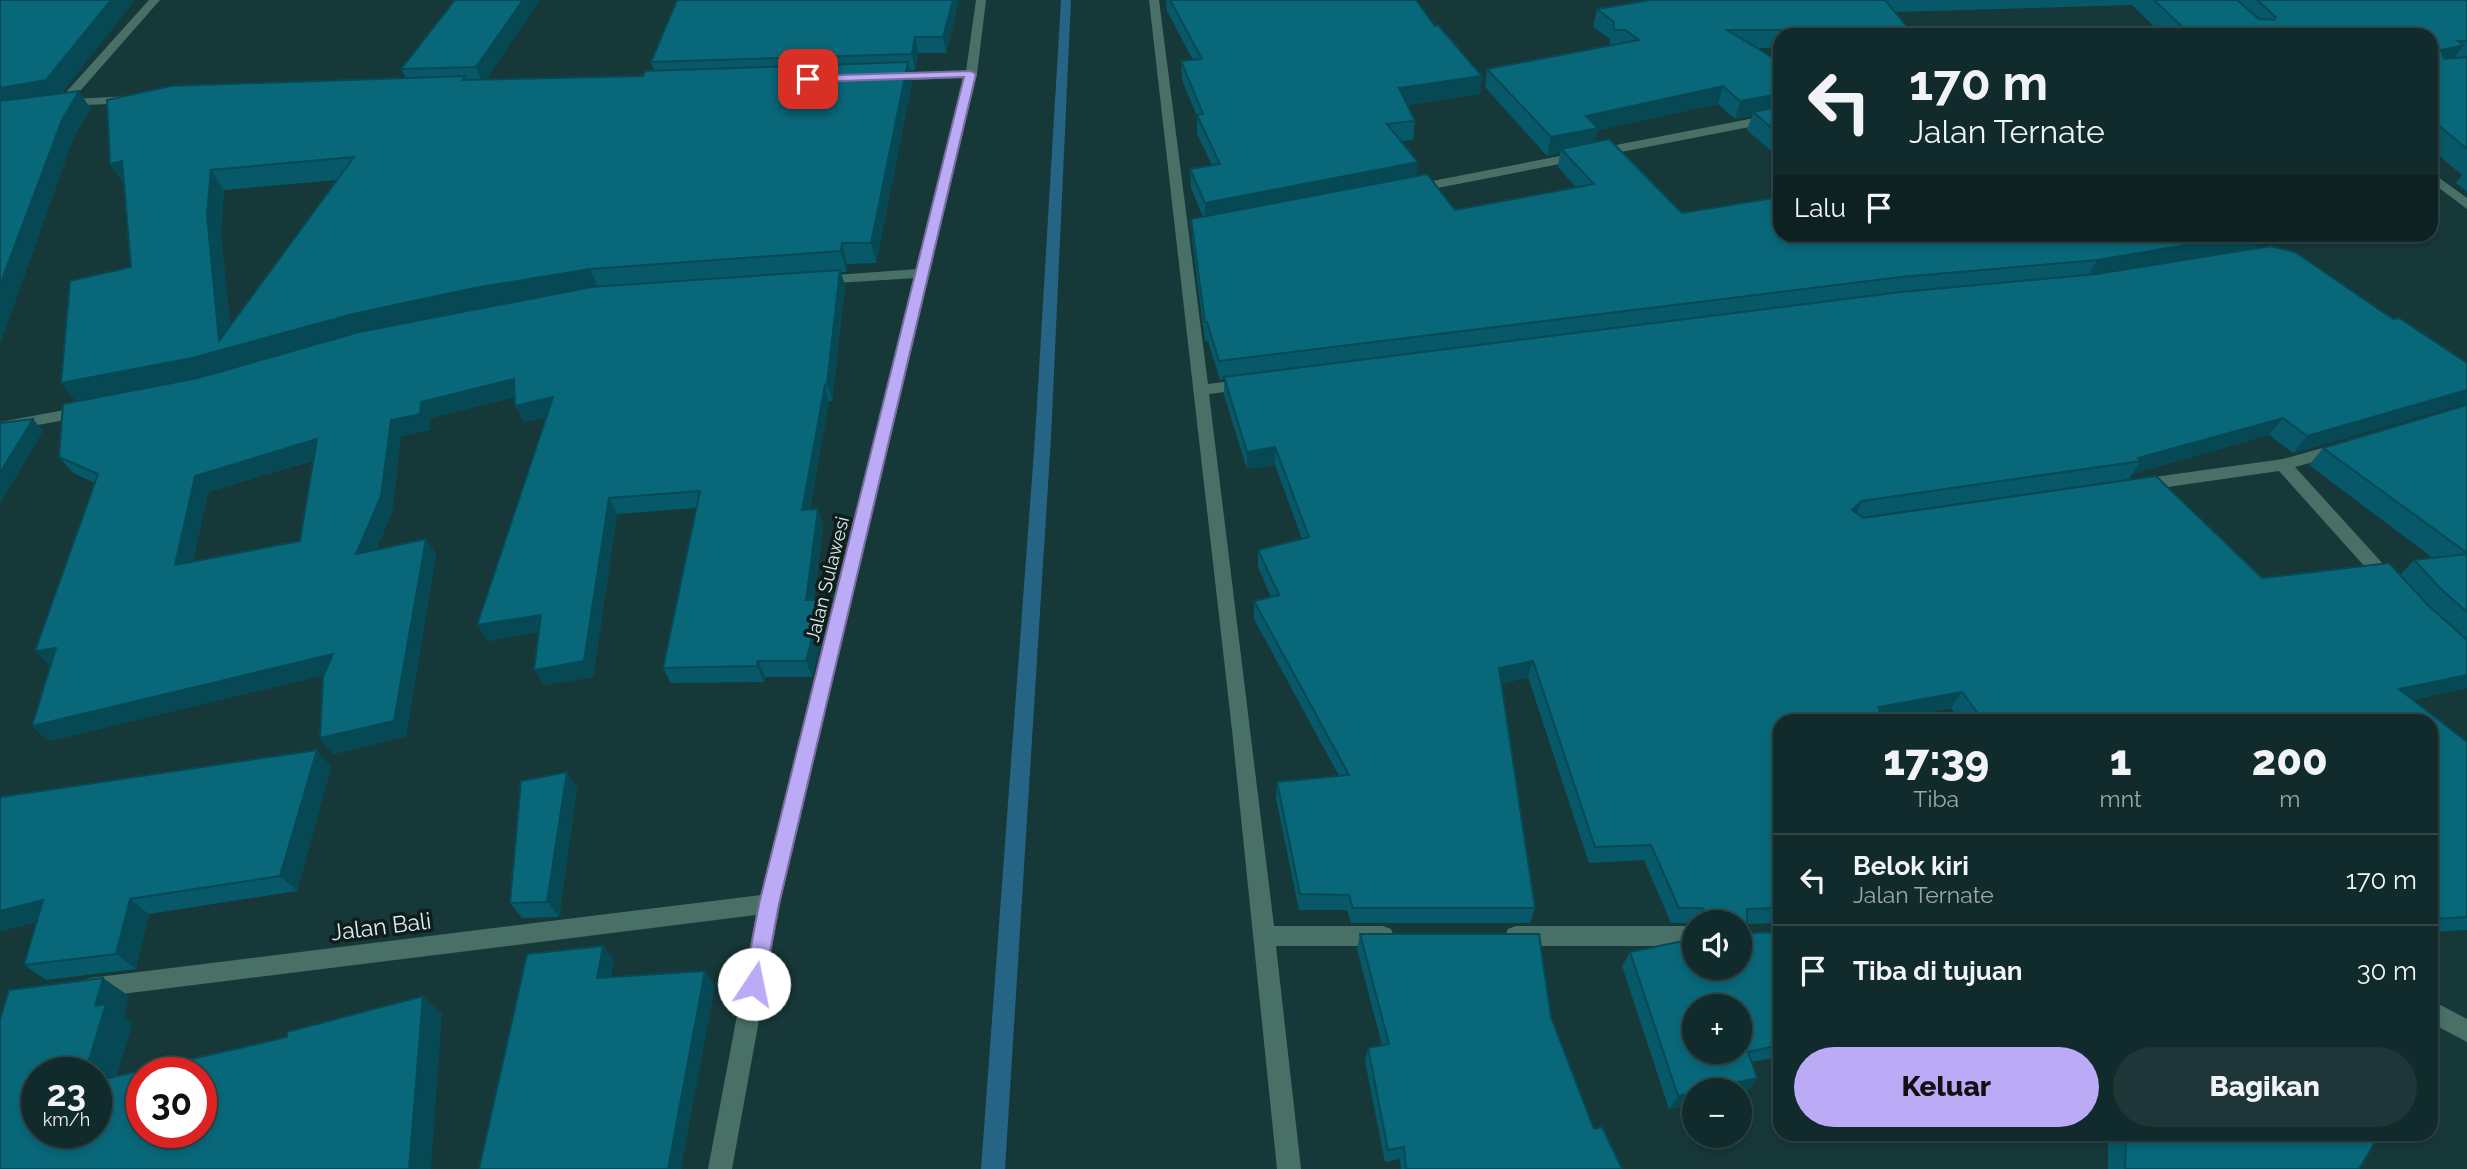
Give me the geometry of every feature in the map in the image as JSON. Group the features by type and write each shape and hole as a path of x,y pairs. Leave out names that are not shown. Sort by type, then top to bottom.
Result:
{"street":[{"path":"144,100 57,104 155,0"},
{"name":"Jalan Sulawesi","path":"720,1169 769,904 971,74 982,0"},
{"path":"1154,0 1189,232 1203,390 1289,1169"},
{"path":"873,77 971,74"},
{"path":"1401,191 1773,118"},
{"path":"2438,182 2467,205"},
{"path":"802,282 924,273"},
{"path":"1203,390 1258,383"},
{"path":"0,428 104,408"},
{"path":"2117,489 2283,465 2360,443"},
{"path":"2283,465 2399,594"},
{"name":"Jalan Bali","path":"69,991 769,904"},
{"path":"1265,936 1404,936"},
{"path":"1500,936 1682,936"},
{"path":"2438,1015 2467,1031"}],"building":[{"path":"0,0 111,0 46,80 0,88"},
{"path":"455,0 523,0 476,67 401,69"},
{"path":"677,0 953,0 943,37 915,37 912,54 651,62"},
{"path":"1170,0 1416,0 1435,26 1438,25 1482,76 1399,88 1415,121 1387,124 1418,162 1205,203 1190,169 1220,164 1197,115 1203,114 1181,61 1202,59"},
{"path":"1651,0 1885,0 1908,28 1727,30 1773,58 1773,95 1740,101 1723,86 1586,116 1598,128 1551,137 1487,69 1639,40 1625,30 1614,30 1614,22 1597,9"},
{"path":"2154,0 2237,0 2259,19 2274,20 2276,17 2257,0 2467,0 2467,41 2458,41 2464,45 2441,50 2444,59 2467,57 2467,149 2438,125 2438,28 2184,28"},
{"path":"908,62 871,243 842,243 841,251 590,269 474,288 353,314 192,358 61,383 70,281 131,267 122,161 110,164 107,100 171,86 465,76 463,80 643,76 645,71","holes":["354,157 219,341 207,215 211,170"]},
{"path":"79,91 62,120 0,285 0,101"},
{"path":"1773,108 1773,129 1753,112"},
{"path":"1609,139 1682,213 1773,198 1773,242 2204,242 2097,260 1901,277 1219,361 1205,322 1191,219 1427,174 1455,210 1594,184 1561,149"},
{"path":"2270,246 2295,252 2393,319 2399,318 2467,363 2467,390 2307,436 2283,418 2138,458 2141,461 1862,501 1852,510 1863,518 2156,476 2262,578 2389,563 2427,604 2467,640 2467,675 2399,689 2431,714 1979,714 1962,692 1878,707 1881,714 1773,714 1773,908 1704,910 1679,908 1651,845 1595,847 1533,661 1499,668 1535,908 1353,908 1349,895 1300,894 1277,782 1349,775 1254,601 1279,595 1258,550 1309,537 1275,447 1247,452 1224,377 1901,292 2097,274"},
{"path":"840,270 827,384 802,510 818,509 806,600 822,600 806,661 758,661 757,666 663,668 700,491 609,498 584,661 534,670 541,615 477,625 553,397 515,406 514,379 421,402 420,414 391,420 381,496 356,554 426,539 394,721 320,738 323,677 333,654 32,726 56,648 35,651 98,474 59,457 63,404 198,378 359,332 592,287","holes":["317,439 300,541 175,565 195,476"]},
{"path":"2467,405 2467,553 2323,448"},
{"path":"33,419 0,473 0,423"},
{"path":"2467,554 2467,612 2414,560"},
{"path":"2438,719 2467,742 2467,917 2438,919"},
{"path":"317,750 280,876 130,899 116,954 24,965 43,900 0,911 0,797"},
{"path":"567,772 547,902 510,903 521,781"},
{"path":"1773,932 1773,1047 1752,1051 1752,994 1682,994 1682,1064 1752,1064 1757,1078 1682,1078 1682,1095 1678,1096 1630,952 1682,941 1682,980 1752,980 1752,933"},
{"path":"1360,934 1539,934 1551,1017 1594,1129 1602,1127 1622,1169 1406,1169 1404,1147 1388,1150 1368,1048 1389,1044"},
{"path":"603,946 597,978 705,971 668,1169 479,1169 527,954"},
{"path":"103,978 95,1006 106,1004 90,1057 21,1057 21,1148 112,1148 112,1077 126,1074 126,1148 217,1148 217,1057 200,1057 287,1037 287,1032 423,996 409,1169 0,1169 0,1020 9,990"},
{"path":"2126,1141 2376,1141 2359,1169 2125,1169"}],"waterway":[{"path":"993,1169 1043,437 1066,0"}],"route":[{"path":"754,984 769,904 971,74 808,79"}]}
